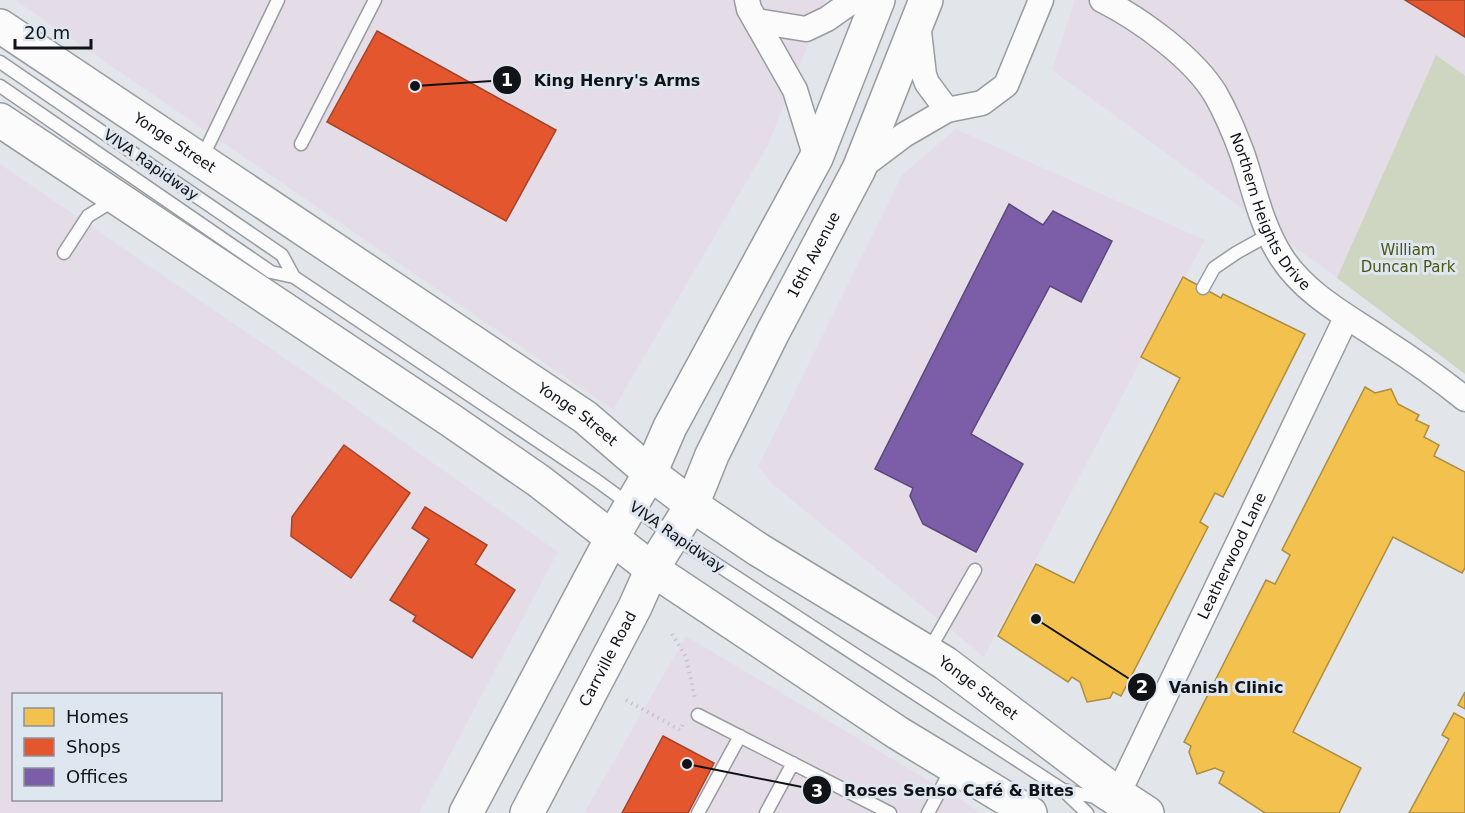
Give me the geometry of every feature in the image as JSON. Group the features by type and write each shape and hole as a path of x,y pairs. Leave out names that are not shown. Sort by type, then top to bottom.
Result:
{"main road":[{"path":"466,813 612,538 650,473 670,427 816,158 878,0"},
{"name":"16th Avenue","path":"692,505 712,455 773,332 859,169 922,10"},
{"name":"Yonge Street","path":"0,26 585,417 650,473 692,505 759,550 945,663 1118,804 1147,813"},
{"path":"0,120 449,419 539,481 652,569 898,733 1027,812"},
{"name":"Carrville Road","path":"526,813 634,608 652,569 692,505"}],"street":[{"path":"752,11 806,28 827,19 854,0"},
{"path":"859,169 904,135 947,110 982,102 1006,85 1041,0"},
{"name":"Northern Heights Drive","path":"1102,0 1129,14 1182,55 1215,93 1241,152 1258,207 1270,234 1283,259 1310,289 1346,318 1382,339 1465,399"},
{"path":"922,10 924,75 947,110"},
{"path":"752,11 795,90 816,158"},
{"name":"Leatherwood Lane","path":"1118,804 1346,318"}],"lane":[{"path":"201,160 278,0"},
{"path":"301,144 375,0"},
{"name":"VIVA Rapidway","path":"0,62 282,255 294,277"},
{"name":"VIVA Rapidway","path":"0,86 271,272 294,277 673,536 1063,790 1087,813"},
{"path":"64,253 88,216 117,198"},
{"path":"1203,288 1214,268 1270,234"},
{"path":"928,652 975,570"},
{"path":"698,715 890,813"},
{"path":"698,813 740,736"},
{"path":"766,813 793,763"},
{"path":"928,813 953,766"},
{"name":"VIVA Rapidway","path":"1063,790 1118,804"}],"path":[{"path":"672,634 686,657 696,699"},
{"path":"626,700 680,730 685,720"}],"shaded area":[{"path":"15,0 826,0 768,145 613,410"},
{"path":"1075,0 1465,0 1465,79 1439,62 1337,278 1052,70"},
{"path":"956,129 1205,240 984,657 770,482 758,466 902,175"},
{"path":"0,164 321,383 558,552 419,813 0,813"},
{"path":"686,636 966,803 980,813 584,813"}],"green space":[{"name":"William Duncan Park","path":"1436,55 1465,76 1465,374 1337,278"}],"building: Homes":[{"path":"1183,277 1221,298 1223,294 1305,334 1223,497 1215,493 1200,522 1208,527 1121,696 1113,692 1110,698 1087,702 1080,682 1072,677 1068,682 998,636 1036,564 1074,583 1153,431 1180,378 1141,357"},
{"path":"1365,387 1375,393 1391,389 1398,404 1419,415 1416,420 1429,426 1424,437 1439,445 1434,456 1465,472 1465,568 1462,573 1393,537 1293,732 1361,768 1339,813 1265,813 1219,783 1224,772 1215,768 1197,774 1189,752 1191,746 1184,742 1266,580 1275,584 1290,555 1282,550"},
{"path":"1465,692 1465,709 1458,705"},
{"path":"1454,713 1465,719 1465,813 1409,813 1449,739 1442,735"}],"building: Shops":[{"path":"1405,0 1465,0 1465,37"},
{"path":"377,31 556,130 506,221 327,122"},
{"path":"344,445 410,493 351,578 291,536 292,517"},
{"path":"425,507 487,545 475,564 515,590 472,658 413,621 416,616 390,600 429,539 412,528"},
{"path":"663,736 714,763 688,813 622,813"}],"building: Offices":[{"path":"1009,204 1043,225 1053,211 1112,241 1081,302 1050,286 971,434 1023,464 976,552 923,524 910,496 913,488 875,469"}],"place":[{"name":"King Henry's Arms","path":"415,86"},
{"name":"Vanish Clinic","path":"1036,619"},
{"name":"Roses Senso Café & Bites","path":"687,764"}]}
